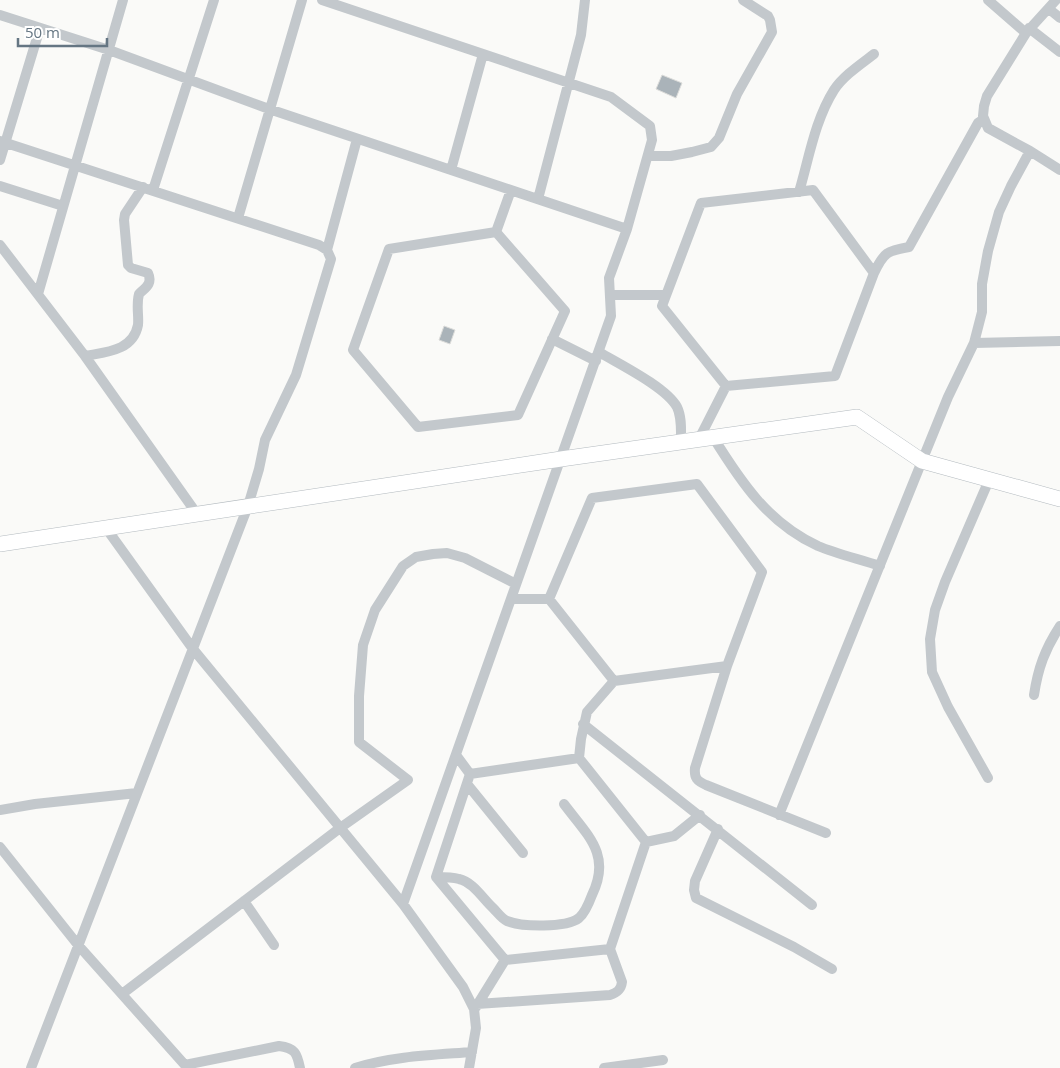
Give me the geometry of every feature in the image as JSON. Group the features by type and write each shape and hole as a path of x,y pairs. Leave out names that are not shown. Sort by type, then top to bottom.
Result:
{"street":[{"path":"38,294 123,0"},
{"path":"85,356 117,350 126,345 135,334 138,325 139,294 148,286 150,277 148,273 131,268 128,265 125,214 148,189 214,0"},
{"path":"238,218 302,0"},
{"path":"322,0 611,97 650,126 652,140 627,229 609,278 611,316 403,904"},
{"path":"538,199 570,83 581,35 585,0"},
{"path":"648,156 670,156 692,152 710,147 719,138 737,94 772,32 768,16 742,0"},
{"path":"988,0 1060,52"},
{"path":"1056,0 1027,30 987,96 984,106 984,119 988,128 1060,170"},
{"path":"1048,9 1060,18"},
{"path":"0,15 109,50 269,109 627,229"},
{"path":"0,160 3,142 40,28"},
{"path":"451,170 483,54"},
{"path":"799,192 816,132 835,88 874,54"},
{"path":"726,386 835,376 874,273 882,257 892,250 909,247 978,124 984,119"},
{"path":"327,250 357,139"},
{"path":"3,142 319,245 327,250 331,258 296,374 265,440 248,506 31,1068"},
{"path":"779,815 948,397 974,343 982,312 982,284 988,251 1000,212 1011,186 1030,151"},
{"path":"0,186 64,206"},
{"path":"496,232 511,190"},
{"path":"726,386 662,306 701,203 813,190 874,273"},
{"path":"496,232 565,311 518,415 418,427 352,350 389,249 496,232"},
{"path":"0,245 85,356 197,514"},
{"path":"610,295 666,295"},
{"path":"552,339 597,356 654,386 670,398 678,409 681,442"},
{"path":"974,343 1060,341"},
{"path":"706,438 726,386"},
{"path":"0,544 857,416 922,461 1060,499"},
{"path":"706,438 763,507 788,530 819,546 880,566"},
{"path":"988,480 935,610 930,639 932,672 948,707 988,778"},
{"path":"549,599 592,498 697,484 762,572 727,666 694,774 696,779 706,785 826,834"},
{"path":"106,528 193,649 403,904 463,986 475,1007 476,1028 468,1068"},
{"path":"122,994 340,828 408,780 358,742 358,696 364,646 375,610 403,566 416,558 446,553 465,558 516,584"},
{"path":"511,599 549,599"},
{"path":"549,599 614,681"},
{"path":"1034,695 1038,670 1051,640 1060,626"},
{"path":"646,842 579,758 583,724 587,712 614,681 727,666"},
{"path":"583,724 812,905"},
{"path":"456,755 469,779 523,853"},
{"path":"469,779 579,758"},
{"path":"436,877 469,779"},
{"path":"0,810 36,804 137,793"},
{"path":"436,877 457,878 467,882 506,921 542,925 566,924 578,918 586,910 598,884 600,863 593,844 564,804"},
{"path":"646,842 674,836 700,815"},
{"path":"718,829 695,881 694,890 696,898 832,968"},
{"path":"475,1007 617,993 621,988 622,982 610,949 646,842"},
{"path":"0,848 78,945 185,1066 279,1046 292,1050 297,1055 300,1068"},
{"path":"436,877 505,960"},
{"path":"244,901 274,945"},
{"path":"505,960 610,949"},
{"path":"475,1007 505,960"},
{"path":"355,1068 416,1056 472,1052"},
{"path":"604,1068 663,1060"}],"building":[{"path":"662,75 682,83 676,98 656,89"},
{"path":"444,326 455,330 450,344 439,340"}]}
